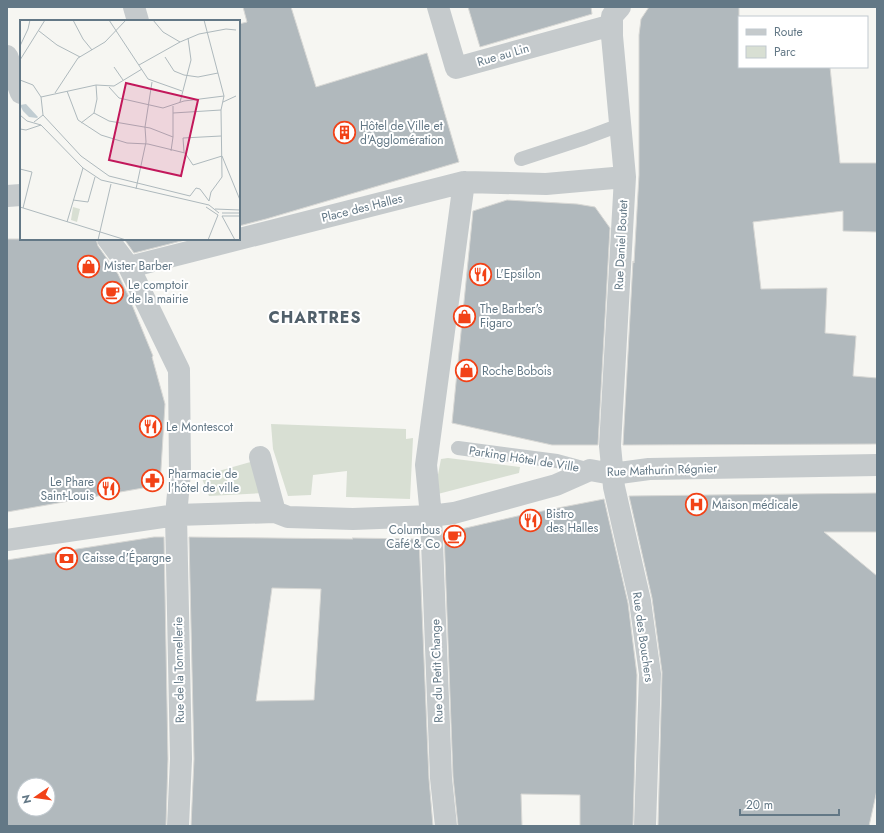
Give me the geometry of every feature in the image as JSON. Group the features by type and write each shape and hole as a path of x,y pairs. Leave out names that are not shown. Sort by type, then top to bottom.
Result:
{"street":[{"name":"Rue au Lin","path":"438,7 456,68 615,16"},
{"name":"Rue Daniel Boutet","path":"612,474 610,446 625,177 612,36 615,16"},
{"path":"12,58 20,89"},
{"name":"Place des Halles","path":"240,235 464,182 546,184 625,177"},
{"path":"7,540 176,515 275,512 288,517 353,519 430,516 426,465 464,182"},
{"path":"7,196 20,196"},
{"path":"109,240 129,267 179,370 180,472 176,515"},
{"name":"Place des Halles","path":"129,267 218,240"},
{"path":"260,457 275,512"},
{"name":"Rue Mathurin Régnier","path":"430,516 454,513 556,485 590,470 612,474 649,469 877,465"},
{"name":"Rue des Bouchers","path":"612,474 640,601 650,674 645,826"},
{"name":"Rue de la Tonnellerie","path":"176,515 181,758 178,826"},
{"name":"Rue du Petit Change","path":"430,516 441,770 446,826"}],"lane":[{"path":"521,159 620,125"},
{"name":"Parking Hôtel de Ville","path":"458,448 557,461 590,470"}],"green space":[{"path":"271,424 406,429 406,439 413,438 410,499 346,497 347,471 313,475 311,495 288,496 273,449"},
{"path":"448,458 520,467 519,473 434,495 441,459"},
{"path":"254,461 263,493 209,496 201,476"}],"building":[{"name":"Hôtel de Ville et d'Agglomération","path":"243,7 291,7 316,87 427,53 459,162 240,226 240,24 247,22"},
{"path":"468,7 591,7 592,14 480,47"},
{"path":"649,7 739,7 738,68 830,68 840,163 877,163 877,232 843,231 843,211 753,222 761,289 827,288 825,333 856,336 853,376 877,378 877,444 623,445 639,175 639,35 641,19"},
{"path":"507,200 577,204 595,207 610,228 598,445 552,445 452,423 473,211"},
{"path":"7,239 96,240 98,246 118,274 153,356 152,357 165,404 160,485 7,512"},
{"path":"125,240 185,240 134,253"},
{"path":"877,493 877,532 824,532 877,576 877,790 869,826 658,826 662,672 652,598 629,496"},
{"path":"604,499 628,603 637,675 633,826 580,826 580,795 521,794 522,826 458,826 453,777 444,533 522,515"},
{"path":"154,537 164,537 168,759 166,826 7,826 7,560"},
{"path":"189,537 353,539 352,538 419,538 429,779 433,826 191,826 194,759","holes":["272,588 321,589 314,700 256,701"]}],"place":[{"name":"Hôtel de Ville et d'Agglomération","path":"345,133"},
{"name":"Mister Barber","path":"89,266"},
{"name":"L'Epsilon","path":"480,274"},
{"name":"Le comptoir de la mairie","path":"112,292"},
{"name":"The Barber's Figaro","path":"464,316"},
{"name":"Roche Bobois","path":"466,371"},
{"name":"Le Montescot","path":"150,427"},
{"name":"Pharmacie de l'hôtel de ville","path":"152,481"},
{"name":"Le Phare Saint-Louis","path":"109,489"},
{"name":"Maison médicale","path":"696,505"},
{"name":"Bistro des Halles","path":"530,521"},
{"name":"Columbus Café & Co","path":"455,537"},
{"name":"Caisse d'Épargne","path":"66,558"}],"district":[{"name":"CHARTRES","path":"315,317"}]}
